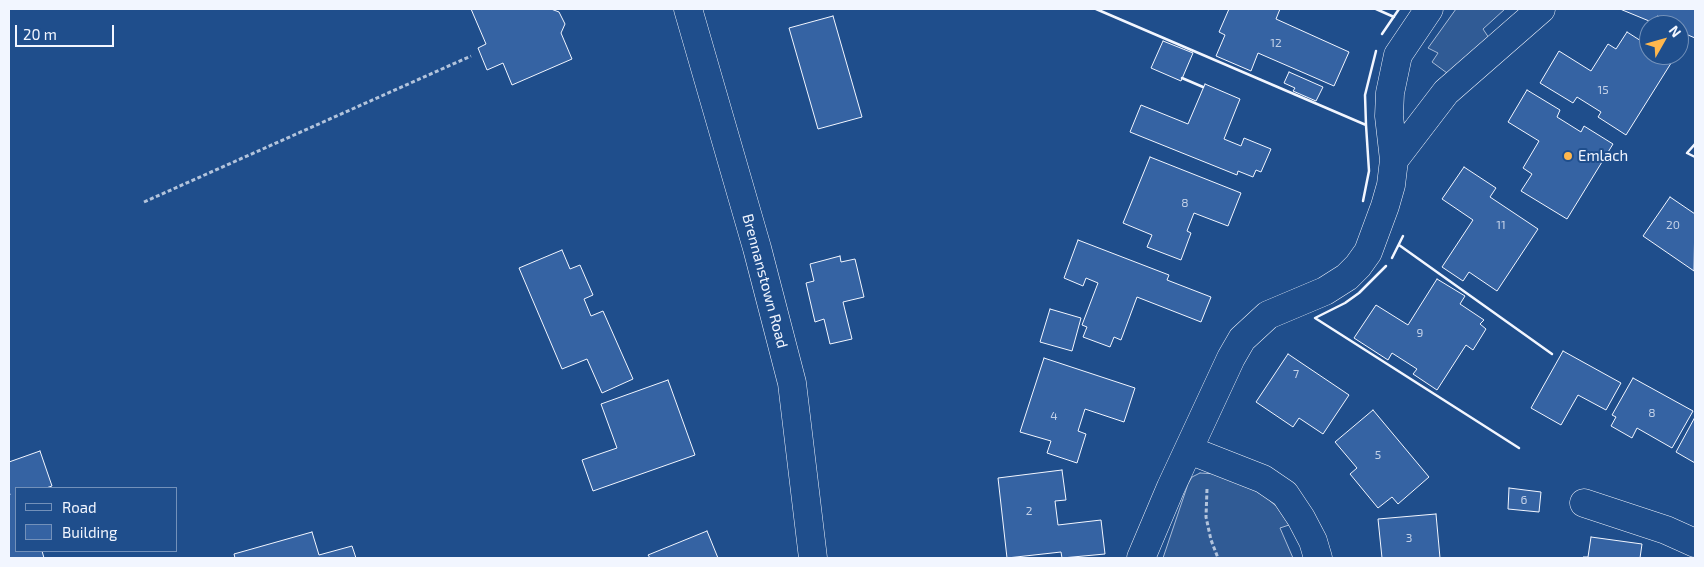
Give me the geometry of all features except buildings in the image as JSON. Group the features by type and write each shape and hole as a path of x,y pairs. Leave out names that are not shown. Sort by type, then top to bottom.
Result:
{"street":[{"name":"Brennanstown Road","path":"688,9 757,248 792,383 813,558"},
{"path":"1141,558 1171,487 1201,455 1231,358 1242,339 1256,324 1268,315 1325,291 1347,277 1368,252 1391,185 1394,160 1389,116 1394,71 1398,55 1429,9"},
{"path":"1394,160 1446,92 1541,9"},
{"path":"1201,455 1263,479 1285,494 1313,541 1318,558"},
{"path":"1584,503 1666,530 1695,543"}],"path":[{"path":"144,202 471,56"},
{"path":"1201,455 1206,498 1206,518 1211,540 1218,558"}],"shaded area":[{"path":"1456,9 1505,9 1483,29 1489,38 1447,73 1432,62 1438,53 1428,48"},
{"path":"1200,473 1218,474 1247,486 1266,497 1277,507 1289,525 1280,528 1293,558 1163,558 1188,484 1192,477"}],"wall":[{"path":"1096,9 1366,125"},
{"path":"1376,9 1394,17"},
{"path":"1382,34 1399,9"},
{"path":"1363,201 1369,171 1365,95 1376,51"},
{"path":"1182,78 1203,87"},
{"path":"1695,144 1687,153 1695,157"},
{"path":"1392,258 1403,236"},
{"path":"1399,245 1552,354"},
{"path":"1386,266 1359,293 1345,303 1315,318 1519,448"}],"place":[{"name":"Emlach","path":"1568,156"}]}
